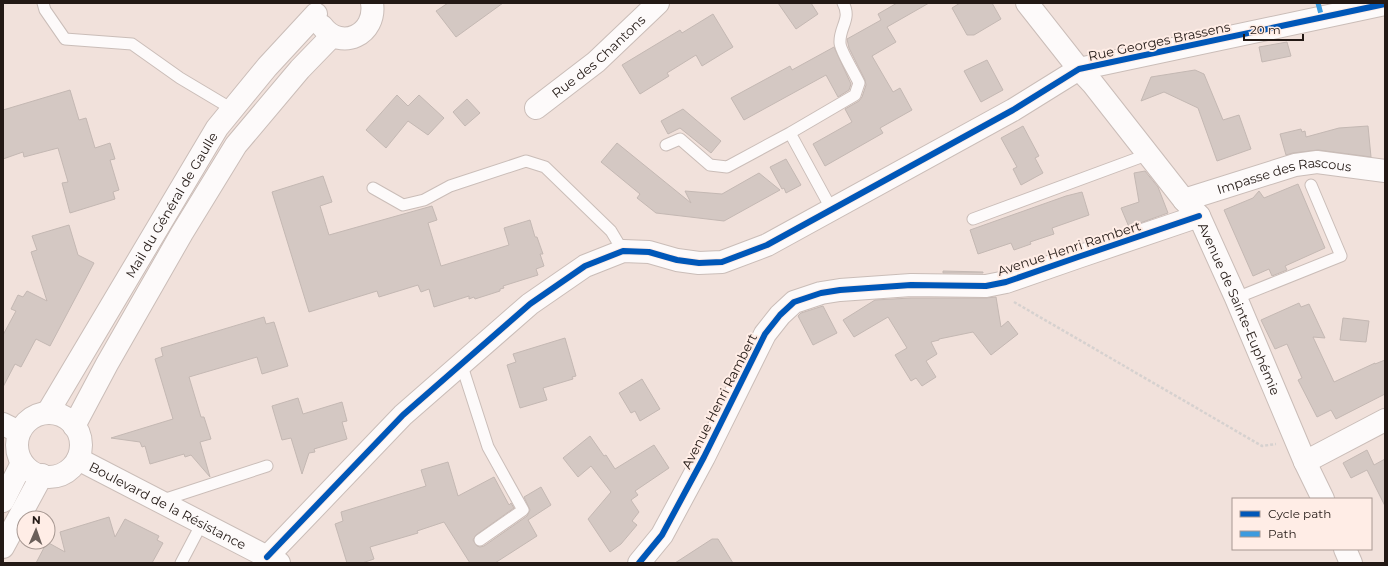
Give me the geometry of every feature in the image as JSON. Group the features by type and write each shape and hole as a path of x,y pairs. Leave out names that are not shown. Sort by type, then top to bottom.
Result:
{"street":[{"path":"316,6 319,23 325,30 332,36 351,38 360,34 367,28 372,20 372,3"},
{"name":"Rue des Chantons","path":"536,108 596,62 658,3"},
{"name":"Avenue de Sainte-Euphémie","path":"1027,3 1184,200 1199,216 1236,298 1305,462 1323,498"},
{"name":"Rue Georges Brassens","path":"623,251 649,252 677,260 699,263 722,262 767,245 832,210 1013,110 1079,69 1385,4"},
{"name":"Mail du Général de Gaulle","path":"48,412 217,128 316,6"},
{"name":"Mail du Général de Gaulle","path":"74,426 107,364 182,233 236,145 300,69 332,36"},
{"name":"Impasse des Rascous","path":"1184,200 1295,165 1317,162 1385,171"},
{"name":"Avenue Henri Rambert","path":"639,563 662,535 704,457 765,334 780,315 794,302 821,293 840,290 911,285 986,286 1006,282 1199,216"},
{"path":"273,560 402,415 530,304 585,266 623,251"},
{"path":"48,412 61,415 70,420 74,426 80,436 81,446 78,459 68,470 59,475 49,477 30,470 22,463 18,454 17,443 11,428 23,425 31,418 48,412"},
{"path":"1305,462 1385,420"},
{"name":"Boulevard de la Résistance","path":"78,459 273,560"},
{"path":"3,501 22,463"},
{"path":"3,547 42,475"},
{"path":"1345,550 1351,563"}],"lane":[{"path":"43,3 45,10 65,39 132,44 180,78 232,109"},
{"path":"666,144 680,139 710,165 727,167 856,95 859,82 840,44 841,30 846,21 843,3"},
{"path":"790,133 832,210"},
{"path":"973,219 1148,154"},
{"path":"373,188 403,205 424,200 450,186 526,161 545,167 611,231 623,251"},
{"path":"1236,298 1341,256 1312,185"},
{"path":"461,363 488,447 523,510 480,540"},
{"path":"159,501 267,466"},
{"path":"181,563 202,523"}],"path":[{"path":"1013,302 1262,446 1296,441"}],"building":[{"path":"448,3 503,3 456,37 436,11"},
{"path":"778,3 811,3 818,14 796,29"},
{"path":"897,3 929,3 887,27 896,42 872,56 893,92 900,88 912,110 880,128 883,133 825,166 813,144 852,122 845,109 859,101 866,85 849,48 847,39 881,20 878,14"},
{"path":"960,3 992,3 1001,19 974,35 967,35 952,8"},
{"path":"713,14 733,47 702,66 696,55 667,73 669,76 640,94 622,65 680,30 682,33"},
{"path":"1287,42 1291,56 1262,62 1259,47"},
{"path":"834,47 851,84 849,90 838,97 826,75 744,120 731,98 790,66 792,70"},
{"path":"987,60 1003,90 981,102 964,71"},
{"path":"1195,70 1204,74 1223,120 1239,115 1251,149 1217,161 1198,108 1164,92 1141,101 1151,77"},
{"path":"70,90 79,120 86,118 95,148 110,143 115,159 110,160 119,190 113,192 115,199 70,213 62,183 68,182 58,148 24,157 23,152 3,159 3,110"},
{"path":"397,95 408,106 419,95 444,118 428,135 408,121 386,148 366,130"},
{"path":"467,99 480,113 465,126 453,112"},
{"path":"683,109 721,141 711,153 680,128 668,134 661,121"},
{"path":"1023,126 1039,156 1035,158 1043,173 1021,185 1013,169 1017,167 1001,138"},
{"path":"1368,126 1371,157 1318,150 1286,155 1280,134 1301,129 1302,132 1305,131 1306,137 1339,128"},
{"path":"617,143 691,203 685,191 722,194 759,173 780,190 724,221 656,213 637,198 640,194 601,162"},
{"path":"786,159 801,185 786,193 784,188 782,189 770,167"},
{"path":"1145,171 1158,187 1168,213 1129,227 1121,208 1139,202 1134,173"},
{"path":"323,176 332,202 320,206 329,235 432,206 437,220 428,223 441,266 509,245 504,228 530,220 535,237 537,237 543,254 540,254 544,266 536,269 538,275 503,286 504,288 500,289 500,291 475,299 474,297 469,299 469,296 434,307 429,289 421,292 418,285 379,297 377,291 309,312 272,192"},
{"path":"1298,184 1325,248 1285,266 1287,270 1272,276 1269,269 1253,276 1224,210 1253,198 1259,191 1264,198"},
{"path":"1082,192 1089,215 1052,228 1054,234 1030,242 1031,244 1014,250 1011,243 978,254 970,230 1066,196"},
{"path":"69,225 78,255 94,263 50,346 36,339 21,367 15,364 3,387 3,335 16,311 11,309 18,295 23,297 27,291 47,301 31,252 37,250 32,236"},
{"path":"943,271 983,272 983,273 943,273"},
{"path":"996,297 1001,327 1008,321 1018,334 991,355 973,332 931,342 937,354 926,361 936,377 922,386 916,378 911,381 895,355 907,348 888,317 854,337 843,320 875,300"},
{"path":"1299,303 1301,307 1309,304 1325,338 1313,337 1334,382 1375,363 1385,360 1385,394 1336,419 1331,410 1317,417 1298,380 1302,378 1287,344 1275,349 1261,320"},
{"path":"823,306 837,333 813,345 798,316 801,313"},
{"path":"264,317 266,324 274,322 288,366 262,374 257,357 189,377 201,417 204,417 211,439 200,442 210,477 191,455 185,457 184,454 150,464 145,446 142,447 140,442 111,438 173,419 155,359 163,356 161,348"},
{"path":"1343,318 1369,321 1366,342 1340,340"},
{"path":"565,338 576,376 572,377 573,379 543,388 547,400 520,408 507,365 516,362 513,354"},
{"path":"642,379 660,409 640,421 635,411 631,413 619,393"},
{"path":"298,398 303,414 342,402 347,421 342,422 347,439 314,449 315,452 309,453 302,474 291,438 282,440 272,406"},
{"path":"590,436 604,456 606,455 615,469 654,445 669,468 635,491 638,495 631,500 639,512 632,521 637,525 621,544 610,552 588,519 611,492 591,466 578,477 563,458"},
{"path":"1367,450 1374,465 1385,459 1385,506 1367,470 1351,478 1343,463"},
{"path":"448,462 458,496 494,477 509,505 511,503 514,508 476,535 473,540 477,546 484,546 527,516 530,510 524,497 541,487 551,505 528,520 537,536 495,563 470,563 444,522 417,531 418,533 370,547 374,559 362,563 347,563 335,524 343,521 341,512 426,486 421,470"},
{"path":"109,517 115,537 125,519 159,536 157,540 163,543 152,563 36,563 43,550 56,550 56,547 65,552 60,532"},
{"path":"712,539 718,539 733,563 675,563"}],"marked path":[{"path":"1318,3 1322,18"}],"cycle path":[{"path":"267,557 403,415 530,304 585,266 623,251 649,252 677,260 699,263 722,262 767,245 1013,110 1079,69 1385,4"},
{"path":"639,563 662,535 704,457 765,334 780,315 794,302 821,293 840,290 911,285 986,286 1006,282 1199,216"}]}
